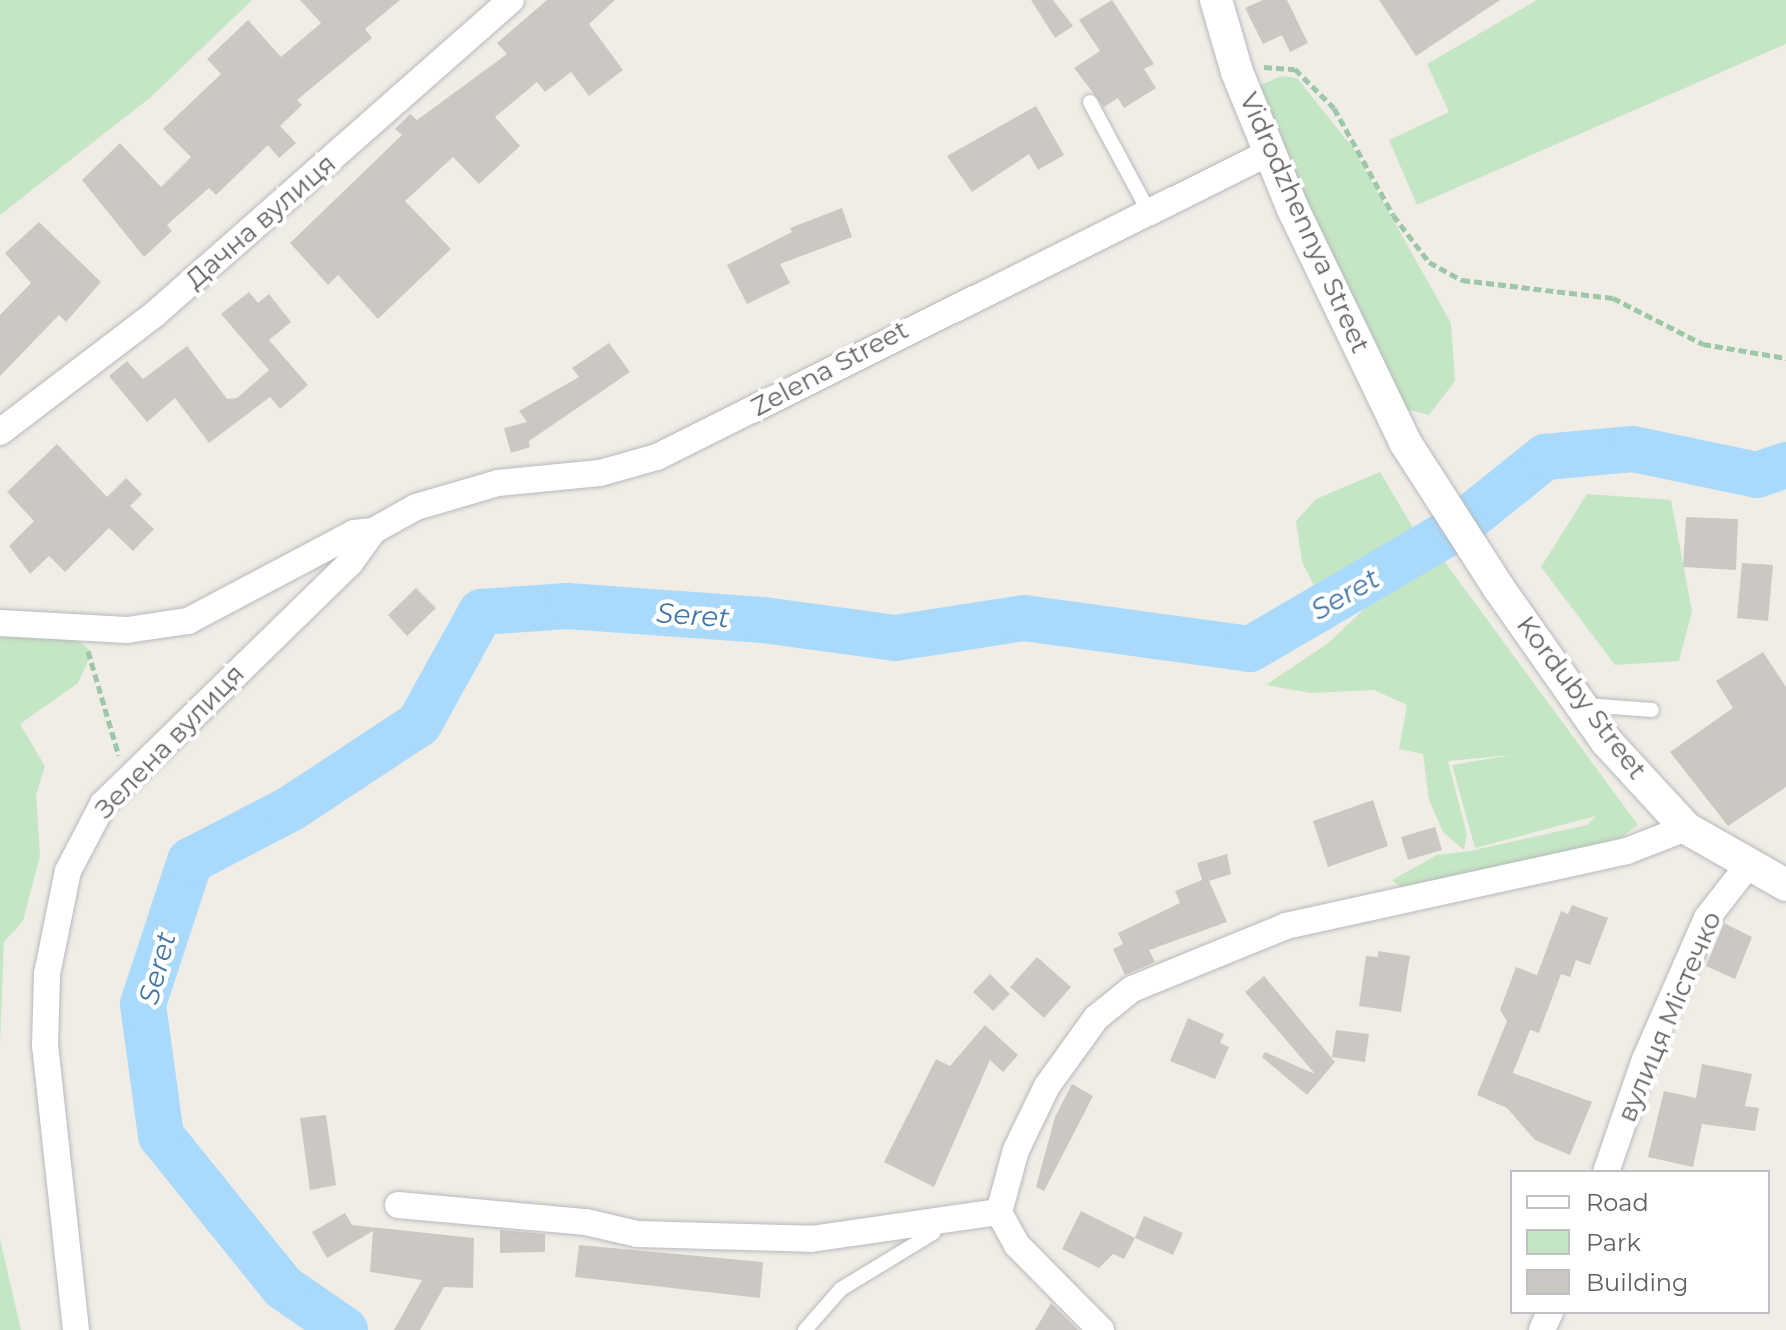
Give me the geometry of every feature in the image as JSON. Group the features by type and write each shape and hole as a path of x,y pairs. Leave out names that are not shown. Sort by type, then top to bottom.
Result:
{"street":[{"name":"Дачна вулиця","path":"0,432 156,313 511,0"},
{"name":"Vidrodzhennya Street","path":"1216,0 1237,72 1270,152 1405,442 1498,587"},
{"name":"Zelena Street","path":"373,531 416,507 498,483 600,473 657,457 899,332 1150,214 1270,152"},
{"path":"0,623 82,629 188,621 354,533 373,531"},
{"name":"Зелена вулиця","path":"76,1330 52,1140 47,974 68,871 103,804 350,563 373,531"},
{"name":"Korduby Street","path":"1498,587 1581,705 1686,828 1746,868 1786,885"},
{"path":"1101,1330 1017,1245 999,1212 1016,1150 1047,1086 1096,1018 1132,989 1286,926 1627,851 1686,828"},
{"name":"вулиця Містечко","path":"1607,1170 1644,1062 1707,918 1746,868"},
{"path":"398,1205 729,1238 811,1239 999,1212"}],"lane":[{"path":"1090,102 1150,214"},
{"path":"1581,705 1652,710"},
{"path":"805,1330 841,1289 933,1233 939,1220"}],"path":[{"path":"1237,72 1270,65 1295,69 1334,108 1393,215 1429,262 1462,280 1613,298 1703,344 1786,358"},
{"path":"82,629 127,780"}],"green space":[{"path":"0,0 252,0 151,97 0,215"},
{"path":"1537,0 1786,0 1786,44 1417,205 1389,140 1449,112 1427,64"},
{"path":"1281,76 1297,78 1353,148 1451,323 1455,381 1429,415 1398,407 1249,119 1261,85"},
{"path":"1380,472 1418,536 1377,568 1316,589 1302,562 1296,521 1316,499"},
{"path":"1587,494 1671,500 1692,611 1679,661 1615,665 1541,567"},
{"path":"1439,554 1638,825 1620,838 1407,892 1392,880 1437,855 1470,851 1587,825 1596,816 1475,848 1452,765 1512,755 1448,761 1467,835 1464,850 1443,832 1429,800 1423,754 1399,749 1407,705 1374,690 1311,693 1266,685 1327,644 1408,568"},
{"path":"60,626 92,652 78,683 20,724 45,766 36,795 40,856 23,921 4,942 0,1043 0,629"},
{"path":"0,1239 21,1330 0,1330"}],"building":[{"path":"300,0 400,0 365,29 372,38 297,100 302,105 280,126 296,143 279,158 268,145 216,195 209,188 167,225 172,231 144,257 82,180 120,143 161,187 191,157 163,129 221,74 207,59 248,20 281,57 321,23"},
{"path":"547,0 615,0 589,24 623,70 589,96 571,72 545,92 537,82 495,117 520,146 479,184 453,157 405,201 451,249 378,319 338,275 328,285 290,243 402,135 395,129 410,114 417,120 507,54 497,43"},
{"path":"1031,0 1053,0 1073,26 1055,38"},
{"path":"1112,0 1154,64 1144,69 1156,88 1124,108 1118,98 1104,107 1074,68 1100,51 1079,20"},
{"path":"1263,0 1287,0 1308,43 1290,52 1282,35 1263,44 1245,8"},
{"path":"1379,0 1500,0 1416,56"},
{"path":"1036,106 1064,155 1038,170 1029,154 972,192 947,156"},
{"path":"842,208 852,237 780,264 790,283 747,304 727,265 792,232 790,228"},
{"path":"39,222 101,282 66,322 59,315 0,376 0,315 31,283 5,253"},
{"path":"249,292 258,303 269,294 291,322 269,340 308,385 280,409 270,397 209,443 175,398 147,422 109,376 127,361 143,379 187,346 227,399 237,398 269,370 221,314"},
{"path":"609,343 630,372 529,441 530,447 511,453 504,428 527,422 519,411 579,377 572,368"},
{"path":"57,444 107,497 126,478 142,494 130,506 154,529 133,551 109,528 65,572 49,556 30,574 9,546 34,521 7,492"},
{"path":"1686,517 1738,519 1736,570 1683,567"},
{"path":"1742,563 1773,565 1768,621 1737,618"},
{"path":"416,588 436,608 407,636 388,615"},
{"path":"1763,652 1786,687 1786,787 1728,826 1670,752 1733,708 1716,681"},
{"path":"1373,800 1388,846 1328,867 1313,821"},
{"path":"1435,827 1442,850 1408,860 1401,837"},
{"path":"1227,854 1231,874 1209,881 1227,922 1149,950 1155,962 1125,975 1113,949 1123,944 1118,933 1180,903 1175,891 1202,880 1197,863"},
{"path":"1572,905 1608,918 1590,965 1576,960 1570,977 1561,974 1539,1033 1530,1030 1513,1073 1592,1102 1570,1155 1535,1140 1507,1108 1477,1095 1507,1021 1500,1010 1516,967 1537,975 1561,911 1568,914"},
{"path":"1724,923 1752,937 1735,979 1706,966"},
{"path":"1378,951 1410,956 1401,1012 1359,1006 1366,956 1378,957"},
{"path":"1037,957 1071,987 1044,1018 1010,987"},
{"path":"990,974 1010,994 993,1011 973,992"},
{"path":"1264,976 1335,1062 1307,1095 1262,1057 1265,1052 1315,1074 1245,992"},
{"path":"1188,1018 1224,1034 1220,1043 1229,1047 1215,1079 1170,1061"},
{"path":"985,1025 1018,1055 1003,1072 990,1060 934,1187 884,1162 936,1059 950,1066"},
{"path":"1336,1030 1369,1034 1365,1062 1332,1057"},
{"path":"1702,1064 1752,1074 1745,1106 1759,1108 1755,1131 1702,1124 1693,1167 1648,1157 1664,1091 1696,1098"},
{"path":"1072,1084 1093,1096 1044,1191 1036,1187 1055,1117"},
{"path":"326,1115 336,1185 310,1190 300,1118"},
{"path":"1081,1211 1135,1238 1124,1259 1113,1254 1099,1268 1062,1249"},
{"path":"345,1213 352,1225 474,1238 473,1288 444,1287 420,1330 394,1330 422,1280 370,1272 373,1231 327,1258 312,1232"},
{"path":"1144,1216 1183,1233 1173,1255 1135,1238"},
{"path":"500,1230 545,1234 545,1252 500,1253"},
{"path":"579,1245 763,1262 760,1298 575,1277"},
{"path":"1051,1303 1078,1330 1035,1330"}],"waterway":[{"name":"Seret","path":"345,1330 283,1287 161,1136 143,1004 190,861 290,809 419,724 481,612 567,606 764,620 895,638 1024,618 1250,649 1454,530 1545,457 1633,449 1757,475 1786,465"}]}
